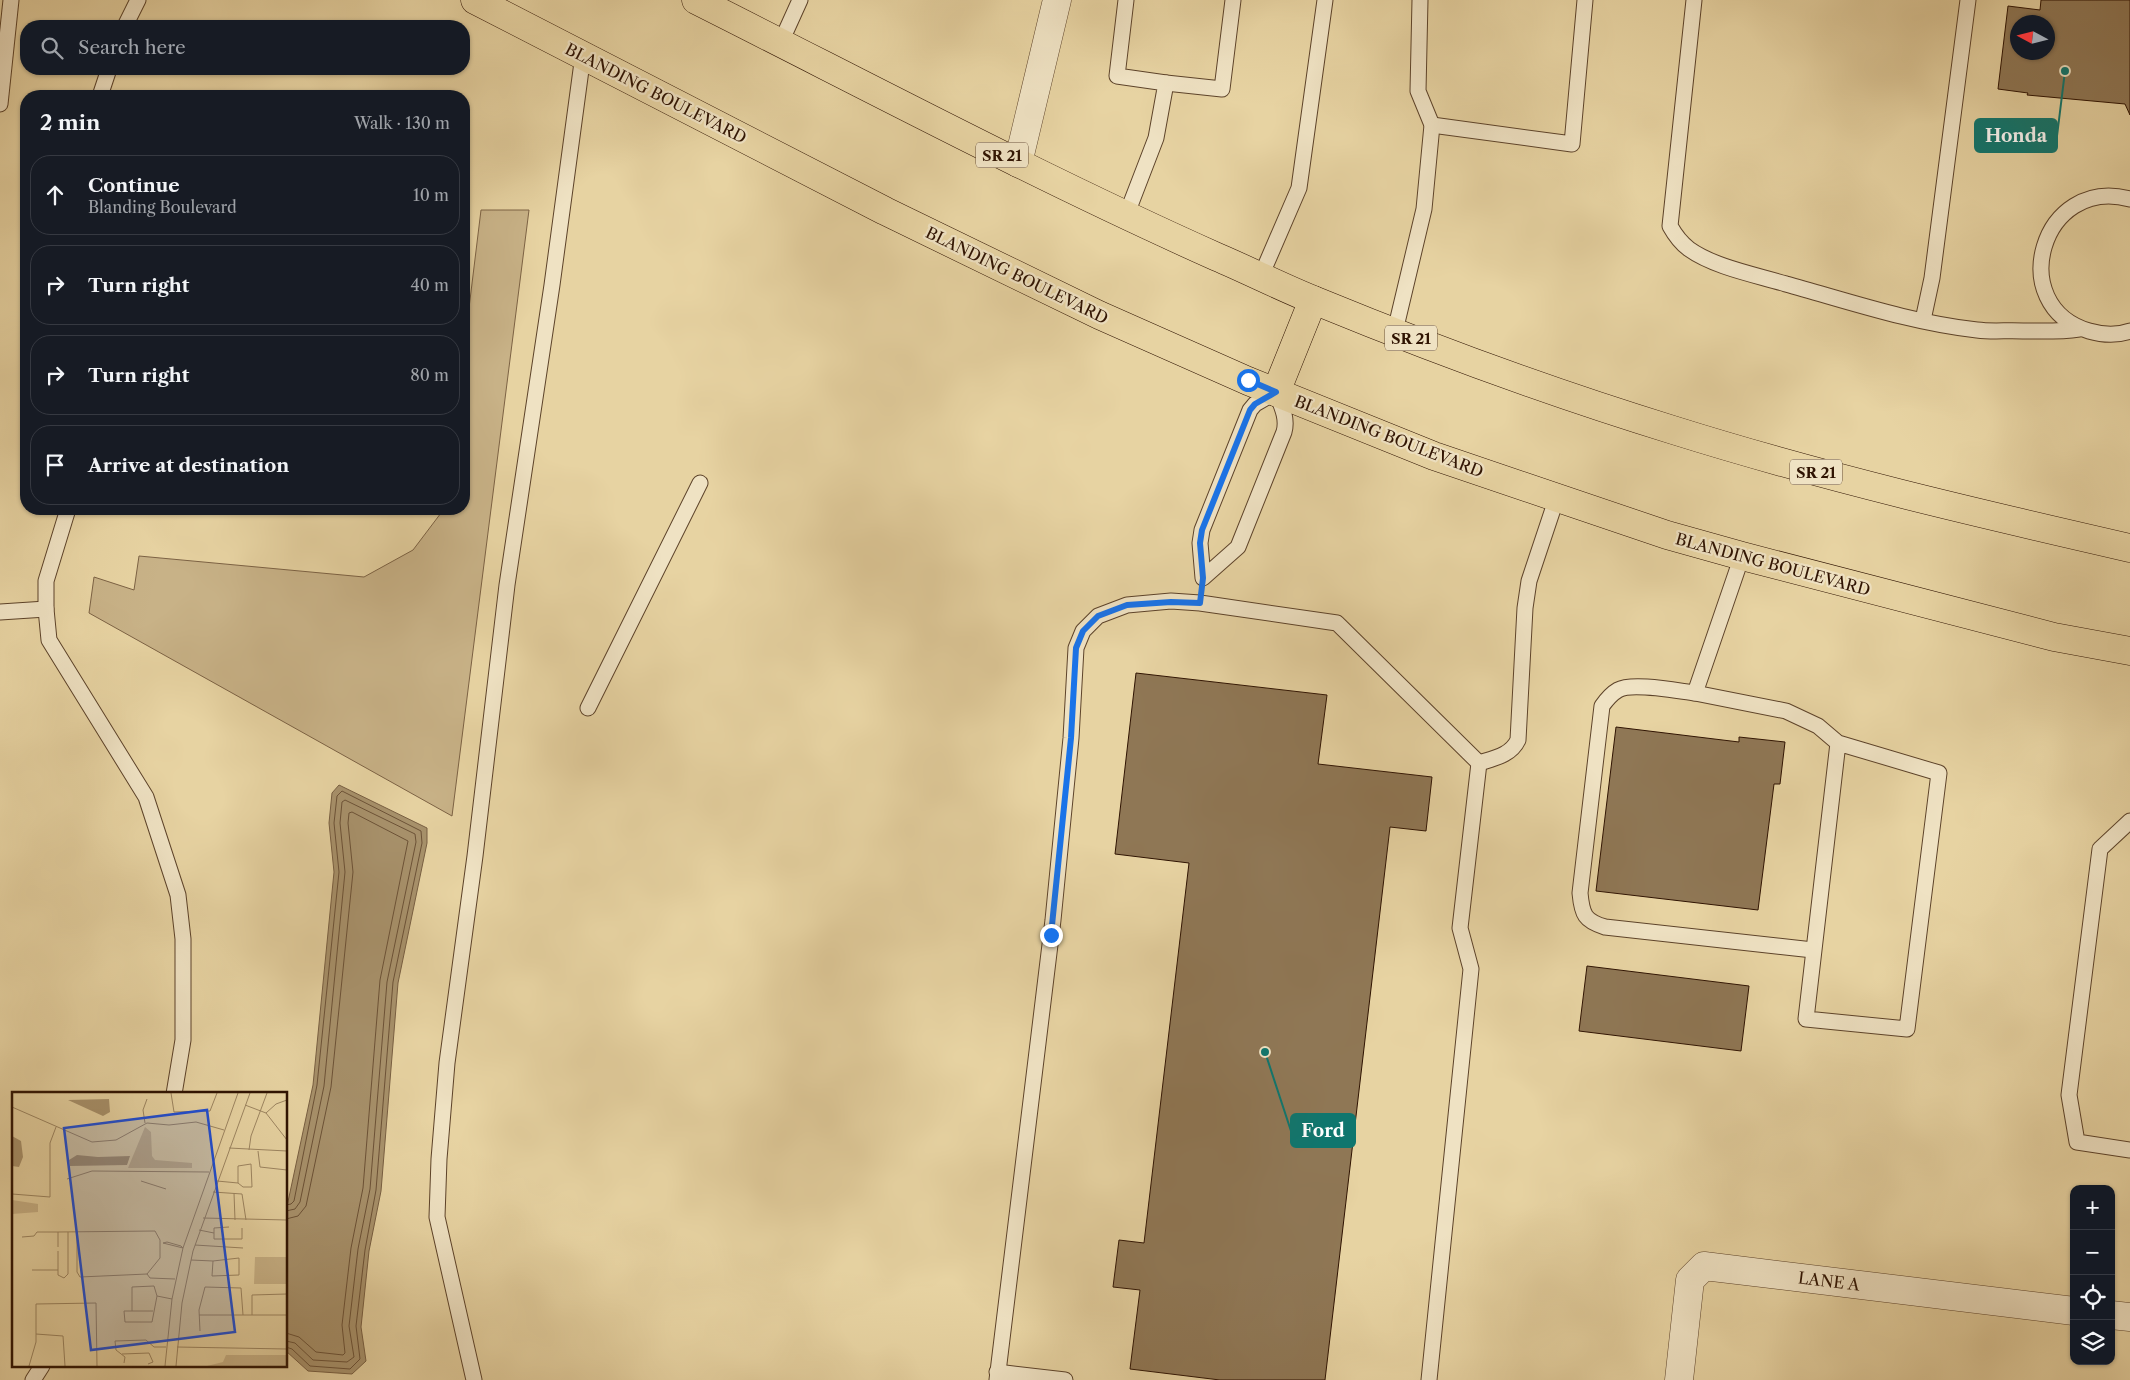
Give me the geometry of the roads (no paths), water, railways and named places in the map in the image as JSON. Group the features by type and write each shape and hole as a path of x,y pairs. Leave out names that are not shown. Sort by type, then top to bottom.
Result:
{"main road":[{"name":"BLANDING BOULEVARD","path":"475,0 885,211 1099,316 1276,392 1434,456 1666,535 2054,637 2130,652"},
{"name":"SR 21","path":"696,0 1126,216 1313,300 1509,375 1671,430 1829,475 2002,519 2130,548"},
{"path":"1276,392 1313,300"}],"street":[{"path":"1018,163 1057,0"},
{"name":"LANE A","path":"1679,1380 1690,1280 1704,1266 2070,1311"},
{"path":"2115,1315 2130,1317"}],"lane":[{"path":"0,104 11,0"},
{"path":"128,20 138,0"},
{"path":"781,42 800,0"},
{"path":"1126,0 1117,76 1222,88 1233,0"},
{"path":"1261,276 1299,188 1325,0"},
{"path":"1395,331 1424,209 1432,126 1418,91 1420,0"},
{"path":"1432,126 1572,144 1585,0"},
{"path":"1694,0 1670,226 1676,236 1689,249 1708,260 1838,298 1923,320 1976,330 1998,332 2023,331 2042,333 2080,328"},
{"path":"1923,320 1932,278 1968,0"},
{"path":"474,1380 437,1217 439,1159 447,1063 475,856 507,586 552,285 583,55"},
{"path":"102,90 107,75"},
{"path":"1126,216 1156,138 1166,83"},
{"path":"2130,199 2119,196 2100,196 2082,201 2066,210 2054,224 2045,240 2041,259 2042,280 2049,300 2062,317 2080,328 2100,335 2121,334 2130,331"},
{"path":"1200,603 1203,578 1200,543 1202,530 1250,410 1255,404 1276,392 1287,424 1284,432 1238,547 1203,578"},
{"path":"588,708 700,483"},
{"path":"1479,763 1506,754 1514,749 1518,740 1525,608 1529,581 1557,497"},
{"path":"66,515 46,581 49,640 146,798 178,895 183,939 183,1040 174,1092"},
{"path":"1695,693 1742,556"},
{"path":"1065,1380 997,1376 1053,920 1071,738 1076,648 1083,631 1098,616 1127,605 1171,602 1200,603 1337,623 1479,763"},
{"path":"0,612 46,609"},
{"path":"1813,950 1606,927 1593,923 1585,917 1581,906 1580,893 1602,706 1609,696 1619,689 1630,686 1695,693 1786,710 1818,726 1838,743 1939,772 1907,1029 1806,1019 1838,743"},
{"path":"1430,1380 1471,969 1460,928 1479,763"},
{"path":"2129,1151 2077,1142 2069,1095 2100,849 2130,821"},
{"path":"33,1380 41,1368"}],"water":[{"path":"339,785 427,828 427,843 398,983 381,1191 369,1251 361,1327 366,1361 352,1374 308,1371 288,1353 288,1202 313,1085 334,872 329,823 332,793"}],"place":[{"name":"Honda","path":"2065,71"},
{"name":"Ford","path":"1265,1052"}]}
